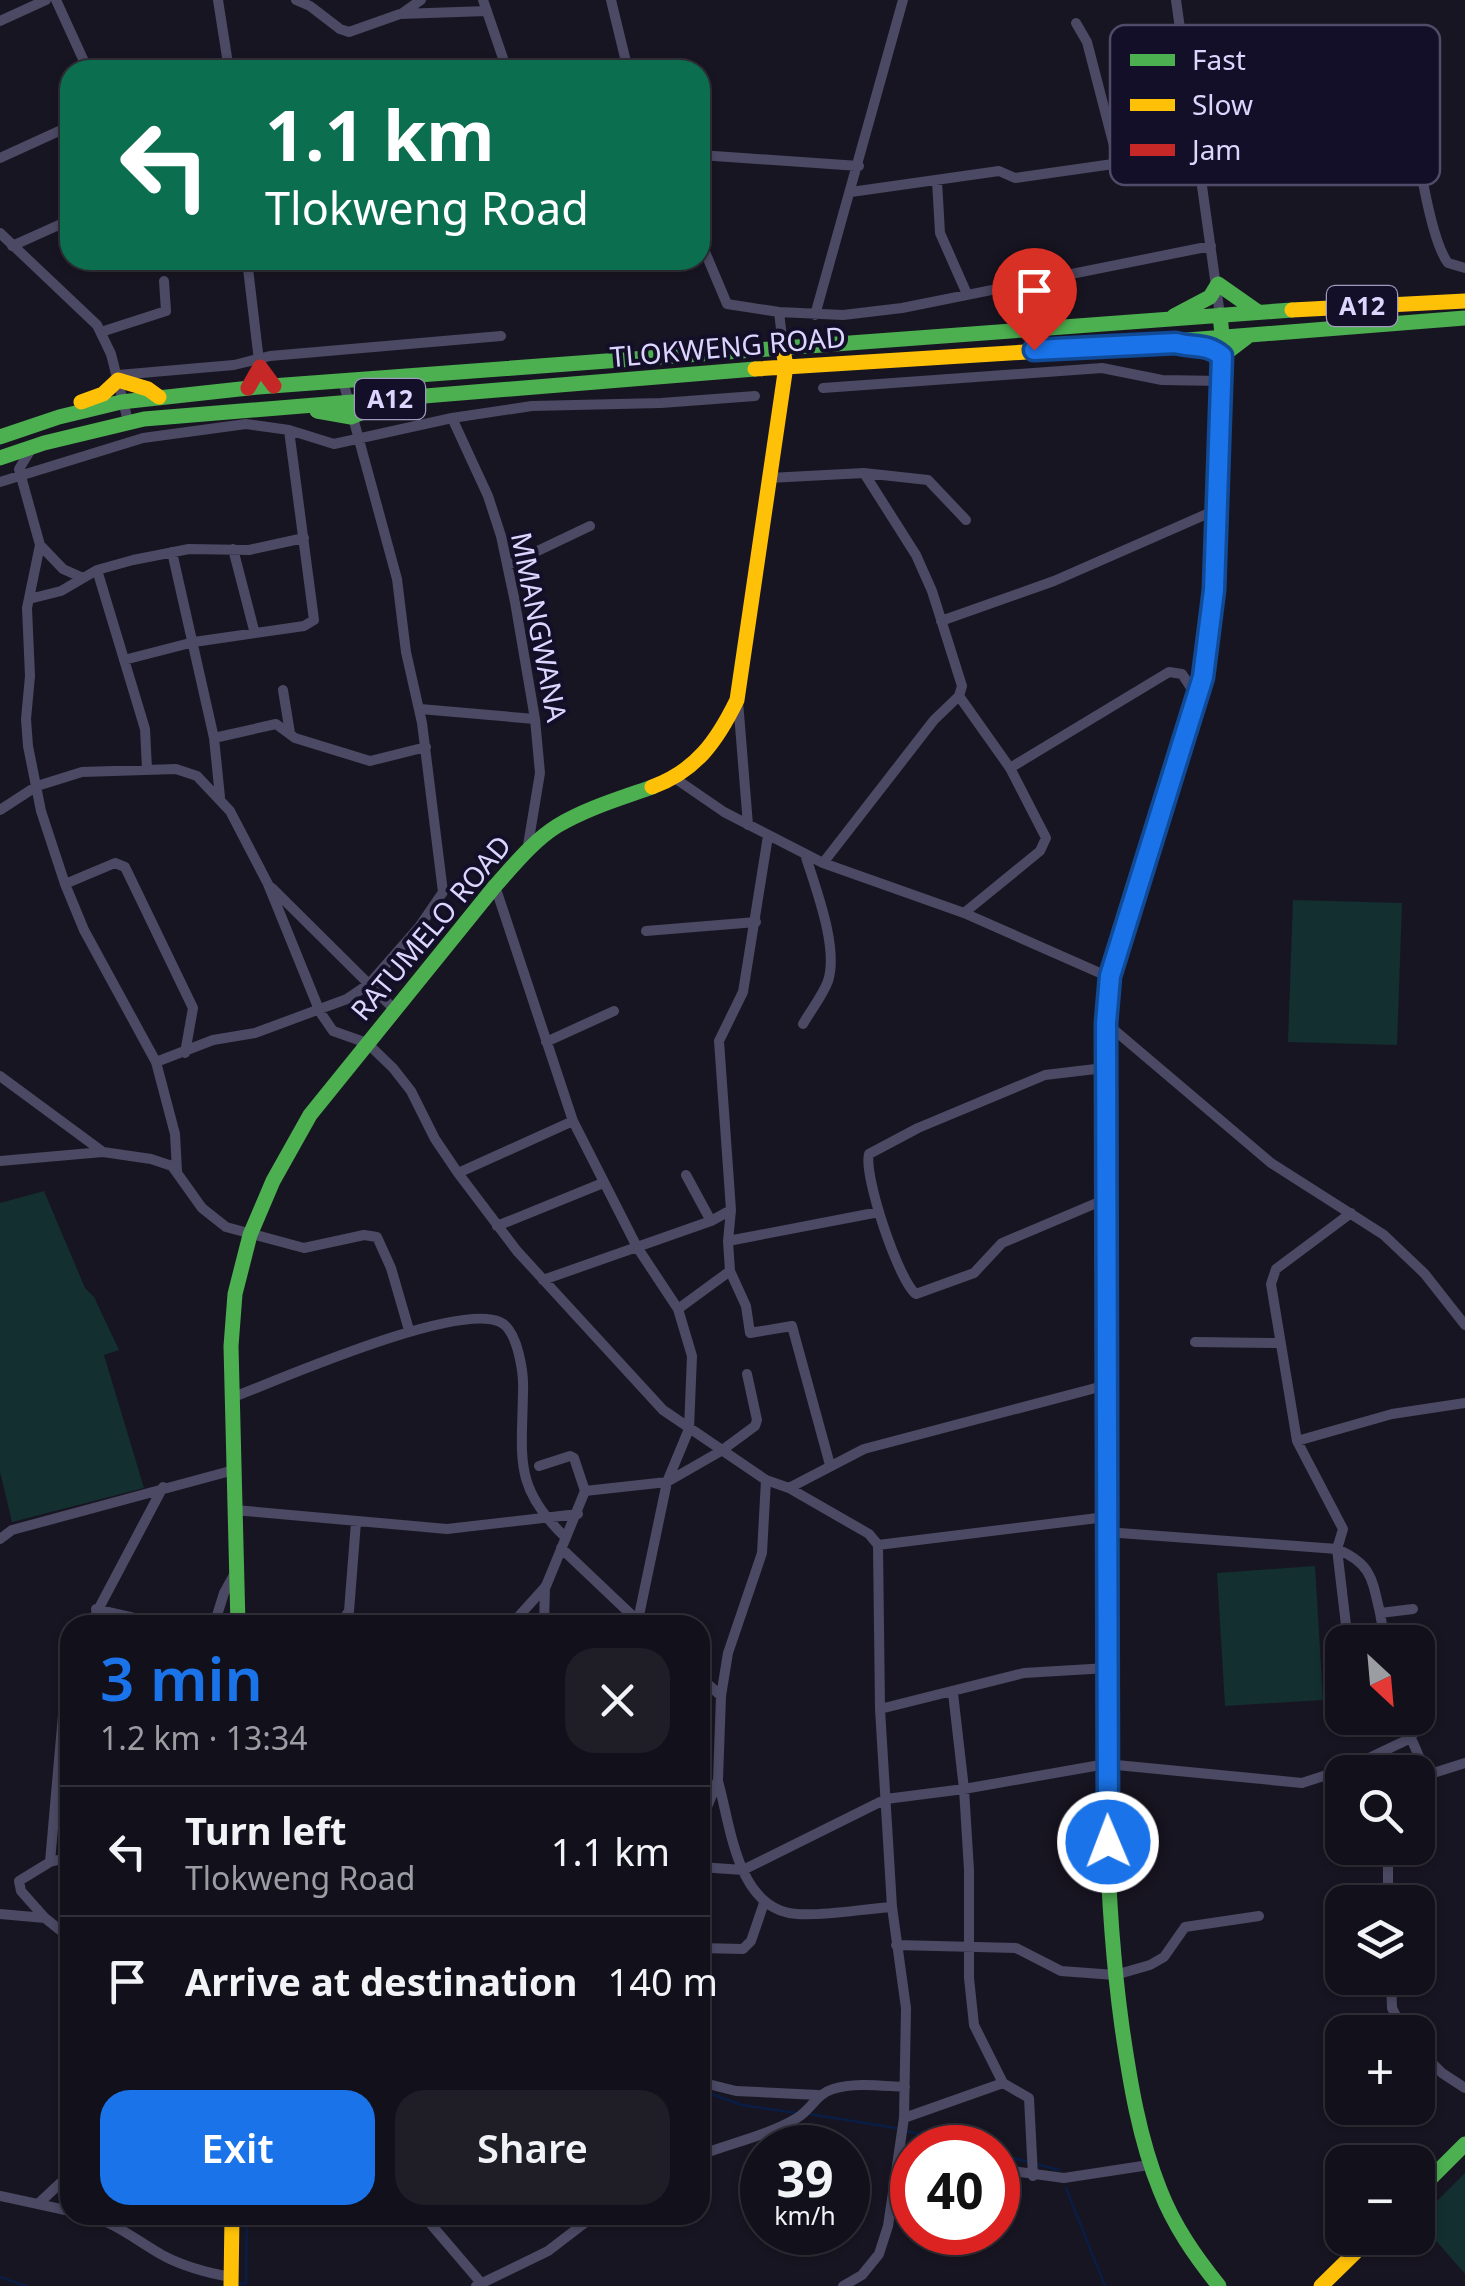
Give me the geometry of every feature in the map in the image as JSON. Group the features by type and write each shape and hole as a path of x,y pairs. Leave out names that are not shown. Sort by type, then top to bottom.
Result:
{"street":[{"path":"1,19 46,0"},
{"path":"56,0 83,60"},
{"path":"218,0 227,60"},
{"path":"296,0 349,32 400,14 485,6 504,60"},
{"path":"400,14 421,0"},
{"path":"611,0 626,60"},
{"path":"815,315 904,0"},
{"path":"1176,0 1179,25"},
{"path":"1076,23 1087,42 1110,131"},
{"path":"0,158 60,131"},
{"path":"710,156 858,166"},
{"path":"851,192 999,171 1015,178 1110,164"},
{"path":"937,181 940,232 967,294"},
{"path":"1202,185 1223,337 1214,590 1203,677 1110,976 1106,1023 1106,1764 1114,1976 1137,2124 1148,2165 1178,2230 1198,2264 1219,2286"},
{"path":"1425,185 1434,240 1448,263 1465,268"},
{"path":"12,246 60,224"},
{"path":"0,234 78,305 101,332 118,377 128,421"},
{"path":"710,264 727,304 815,315 902,308 1211,246"},
{"path":"248,270 260,362 274,386"},
{"path":"101,332 166,311 164,281"},
{"path":"1218,284 1230,295 1252,304 1258,312"},
{"path":"1170,320 1178,311 1210,297 1218,284"},
{"name":"TLOKWENG ROAD","path":"0,437 121,402 248,388 1258,312 1465,301"},
{"path":"779,312 784,346"},
{"name":"TLOKWENG ROAD","path":"0,461 44,444 128,421 165,416 349,409 417,399 786,366 1176,343 1465,318"},
{"path":"1222,356 1248,337 1267,334"},
{"path":"60,417 72,406 103,394 118,377 501,336"},
{"path":"1176,343 1202,345 1222,356"},
{"name":"RATUMELO ROAD","path":"237,1615 230,1346 235,1294 250,1235 272,1180 302,1128 367,1043 527,852 568,821 676,780 722,734 738,700 786,366 784,346"},
{"path":"248,388 260,362"},
{"path":"823,388 1102,368 1162,380 1221,381"},
{"path":"118,377 159,397"},
{"path":"156,1062 214,1040 256,1033 320,1012 370,984 419,928 443,892 426,747 406,652 397,580 343,381"},
{"path":"0,482 20,472 143,438 246,424 289,430 325,444 532,406 755,396"},
{"name":"MMANGWANA","path":"452,418 483,481 508,565 536,719 540,774 527,852"},
{"path":"124,660 254,630 304,626 314,620 289,430"},
{"path":"44,444 29,452 20,472 40,545 26,630 30,676 26,720 37,786 44,824 84,930 156,1062 175,1134 177,1171"},
{"path":"0,461 20,472"},
{"path":"769,478 864,473 928,480 966,520"},
{"path":"823,863 934,720 959,696 962,686 916,555 864,473"},
{"path":"942,621 1054,580 1216,510"},
{"path":"508,565 590,526"},
{"path":"29,599 61,591 97,570 189,548 249,550 304,538"},
{"path":"40,545 67,572 84,578"},
{"path":"233,549 254,630"},
{"path":"172,552 214,738 220,797"},
{"path":"97,570 145,729 147,769"},
{"path":"1010,768 1168,672 1182,674 1197,697"},
{"path":"283,690 290,734"},
{"path":"959,696 1029,800 1046,843 964,913"},
{"path":"738,700 748,825"},
{"path":"420,709 536,719"},
{"path":"214,738 276,724 290,734 370,760 426,747"},
{"path":"0,810 37,786 82,772 192,772 218,762"},
{"path":"192,772 220,797 268,884 320,1012 335,1033 367,1043 412,1091 435,1139 458,1174 543,1280 662,1410 766,1480 789,1488 870,1534 878,1545 880,1709 892,1907 906,2008 903,2125"},
{"path":"676,780 748,825 823,863 964,913 1110,976"},
{"path":"768,836 743,992 719,1040 731,1210 730,1271 746,1306 750,1333 792,1326 830,1465"},
{"path":"803,1024 828,981 829,962 826,926 804,854"},
{"path":"65,884 115,863 125,866 193,1008 185,1054"},
{"path":"268,884 395,1010"},
{"path":"495,886 572,1121 637,1247 678,1310 692,1356 688,1430 668,1482 641,1615"},
{"path":"646,930 756,922"},
{"path":"546,1042 614,1010"},
{"path":"1106,1023 1271,1163 1384,1235 1424,1273 1465,1325"},
{"path":"1104,1068 1045,1075 918,1128 868,1154 866,1162 879,1212 906,1285 920,1294 974,1273 1002,1244 1106,1200"},
{"path":"0,1076 103,1152"},
{"path":"458,1174 572,1121"},
{"path":"0,1164 103,1152 163,1161 177,1171 202,1208 217,1222 250,1235 304,1248 364,1234 378,1237 392,1268 409,1330"},
{"path":"686,1175 711,1221"},
{"path":"497,1226 602,1183"},
{"path":"543,1280 711,1221 731,1210"},
{"path":"728,1241 879,1212"},
{"path":"1346,1625 1337,1550 1342,1529 1297,1441 1271,1284 1273,1274 1283,1263 1350,1213"},
{"path":"678,1310 730,1271"},
{"path":"231,1398 409,1330 488,1318 508,1327 524,1386 520,1456 526,1481 544,1517 564,1543 631,1615"},
{"path":"1195,1342 1280,1343"},
{"path":"585,1491 668,1482 721,1451 750,1430 757,1420 747,1374"},
{"path":"789,1488 864,1449 1107,1384"},
{"path":"1297,1441 1392,1414 1465,1403"},
{"path":"521,1615 546,1586 585,1491 574,1458 539,1466"},
{"path":"0,1539 6,1528 234,1470"},
{"path":"766,1480 762,1553 728,1653 720,1696 718,1780 743,1870 754,1892 775,1910 798,1914 892,1907"},
{"path":"94,1615 163,1488"},
{"path":"235,1510 447,1529 578,1514"},
{"path":"347,1615 356,1522"},
{"path":"878,1545 1106,1525 1337,1550 1354,1556 1366,1567 1382,1625"},
{"path":"217,1615 235,1574"},
{"path":"545,1615 546,1586"},
{"path":"96,1609 115,1615"},
{"path":"1380,1613 1413,1609"},
{"path":"880,1709 1024,1674 1108,1668"},
{"path":"710,1686 720,1696"},
{"path":"953,1693 964,1790 974,2025 1004,2082 1029,2098 1033,2169"},
{"path":"1406,1735 1418,1755"},
{"path":"710,1868 743,1870 886,1799 964,1790 1106,1764 1302,1783 1348,1768 1412,1735"},
{"path":"50,1862 60,1749"},
{"path":"1435,1772 1465,1762"},
{"path":"710,1800 718,1780"},
{"path":"60,1860 20,1881 21,1891 60,1930"},
{"path":"710,1948 743,1948 751,1941 764,1904"},
{"path":"0,1914 44,1918"},
{"path":"896,1945 1016,1948 1061,1971 1114,1976 1164,1957 1185,1927 1259,1916"},
{"path":"1435,2066 1465,2088"},
{"path":"904,2118 1004,2082"},
{"path":"710,2085 736,2092 818,2095 846,2086 905,2087"},
{"path":"710,2152 786,2124 805,2112 818,2095"},
{"path":"1435,2174 1465,2144"},
{"path":"1020,2169 1083,2176 1148,2165"},
{"path":"38,2204 60,2183"},
{"path":"0,2196 60,2209"},
{"path":"843,2286 862,2275 880,2254 890,2212"},
{"path":"110,2225 166,2257 231,2282 232,2225"},
{"path":"431,2225 479,2285 500,2282 583,2225"},
{"path":"1321,2286 1353,2255"}],"green space":[{"path":"1293,900 1402,903 1397,1045 1288,1042"},
{"path":"44,1191 85,1288 94,1297 119,1350 104,1355 144,1488 12,1522 0,1472 0,1203"},
{"path":"1315,1566 1323,1700 1225,1706 1217,1573"},
{"path":"1465,2173 1465,2274 1435,2240 1435,2203"}],"waterway":[{"path":"710,2094 742,2105 796,2113"},
{"path":"809,2114 890,2127"},
{"path":"1020,2160 1029,2162"},
{"path":"1036,2164 1059,2170"},
{"path":"1066,2188 1105,2286"},
{"path":"238,2284 246,2283 247,2225"},
{"path":"0,2277 26,2286"}],"traffic: fast":[{"path":"1174,316 1210,297 1218,284 1258,312"},
{"path":"0,437 121,402 258,387 1292,310"},
{"path":"1142,873 1203,677 1214,590 1223,345 1220,315"},
{"path":"1074,349 1465,318"},
{"path":"1192,346 1202,345 1222,356 1247,337"},
{"path":"0,458 144,419 755,369"},
{"path":"317,411 351,417 378,406"},
{"path":"238,1615 231,1346 235,1294 250,1235 273,1181 310,1115 524,854 568,820 652,787"},
{"path":"1107,1481 1107,1823 1122,2027 1141,2130 1160,2190 1186,2240 1219,2286"},
{"path":"1435,2174 1465,2144"}],"traffic: slow":[{"path":"1292,310 1465,301"},
{"path":"755,369 1074,349"},
{"path":"652,787 681,772 704,753 737,700 786,366 784,355"},
{"path":"81,402 103,394 118,380 148,389 159,397"},
{"path":"1105,1242 1104,1068 1109,977 1142,873"},
{"path":"231,2286 232,2225"},
{"path":"1321,2286 1353,2255"}],"traffic: jam":[{"path":"248,388 260,367 274,386"},
{"path":"1105,1242 1107,1481"}],"route":[{"path":"1034,350 1176,343 1202,345 1222,356 1214,590 1203,677 1110,976 1106,1023 1108,1842"}]}
